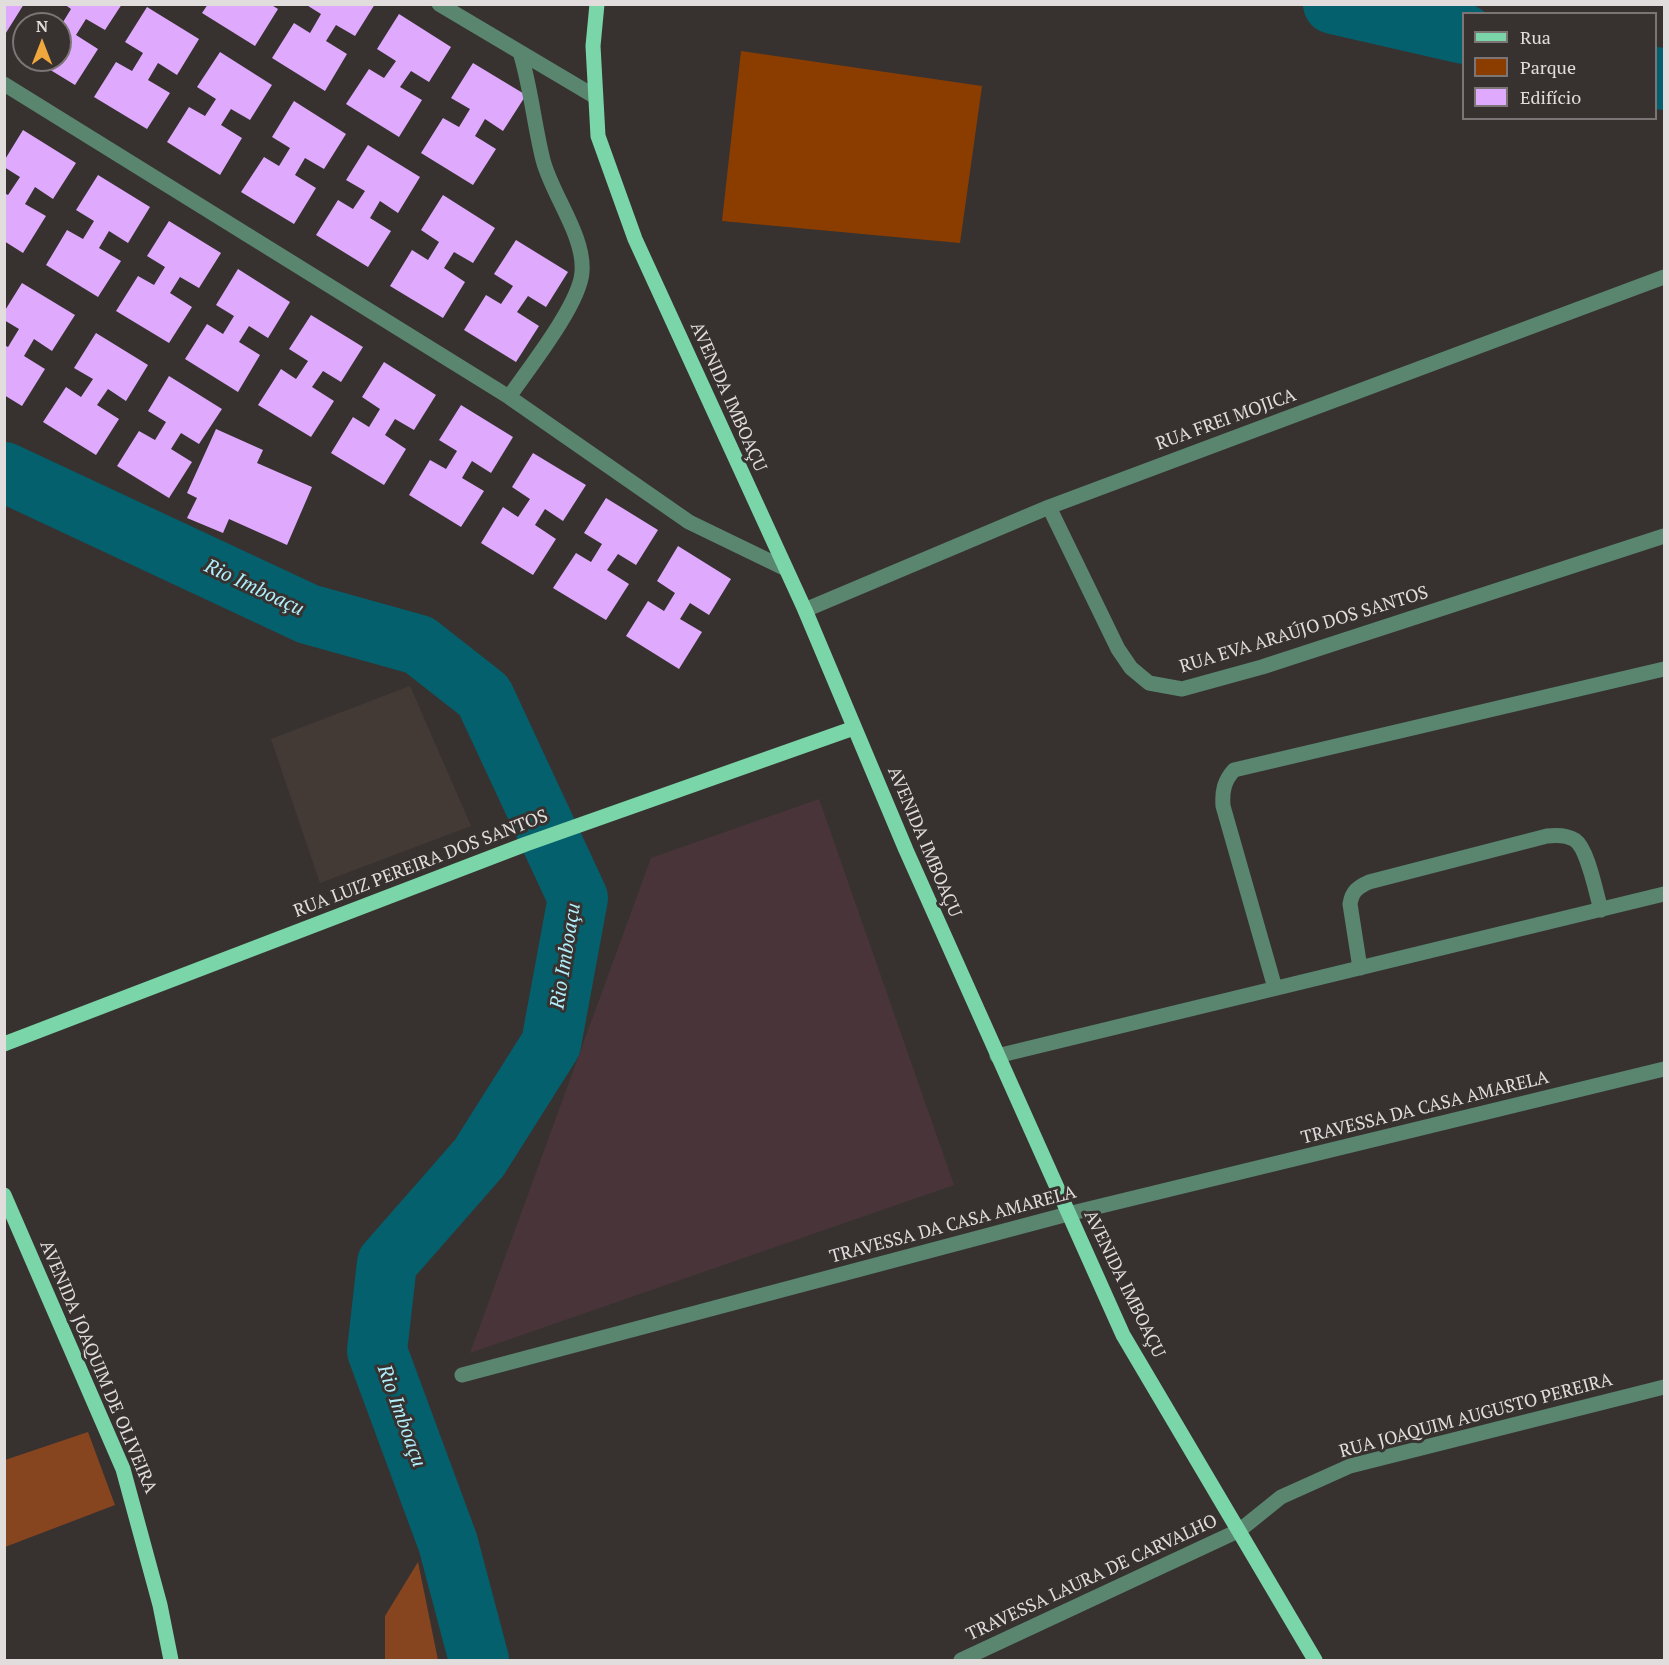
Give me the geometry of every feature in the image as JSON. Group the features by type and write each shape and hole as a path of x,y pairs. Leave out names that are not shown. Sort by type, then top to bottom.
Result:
{"main road":[{"name":"AVENIDA IMBOAÇU","path":"597,4 593,45 598,136 635,239 805,610 997,1056 1123,1335 1315,1660"},
{"name":"RUA LUIZ PEREIRA DOS SANTOS","path":"4,1044 526,844 854,728"},
{"name":"AVENIDA JOAQUIM DE OLIVEIRA","path":"4,1195 123,1469 160,1605 171,1660"}],"street":[{"path":"439,4 594,96"},
{"path":"509,397 576,296 582,272 581,252 544,161 529,82 520,52"},
{"path":"4,84 509,397 689,522 784,568"},
{"name":"RUA FREI MOJICA","path":"805,610 1049,507 1665,277"},
{"name":"RUA EVA ARAÚJO DOS SANTOS","path":"1049,507 1118,649 1131,668 1149,683 1182,689 1262,667 1665,536"},
{"path":"1275,988 1223,806 1222,794 1226,779 1234,770 1665,669"},
{"path":"1360,968 1350,904 1351,896 1358,888 1370,882 1547,836 1560,835 1575,840 1583,850 1601,909"},
{"path":"997,1056 1665,894"},
{"name":"TRAVESSA DA CASA AMARELA","path":"462,1375 1068,1214 1665,1069"},
{"name":"RUA JOAQUIM AUGUSTO PEREIRA","path":"1240,1530 1281,1497 1350,1466 1665,1387"},
{"name":"TRAVESSA LAURA DE CARVALHO","path":"961,1660 1240,1530"}],"shaded area":[{"path":"410,686 471,826 320,883 271,739"},
{"path":"819,799 954,1185 470,1353 651,858"},
{"path":"88,1432 115,1505 5,1547 5,1460"},
{"path":"418,1562 438,1660 385,1660 385,1616"}],"green space":[{"path":"741,51 982,86 960,243 722,221"}],"building":[{"path":"4,4 24,4 19,12 12,12 12,23 4,36"},
{"path":"64,4 122,4 105,30 86,19 76,35 98,49 75,85 54,72 72,72 72,12 69,12 71,9"},
{"path":"208,4 270,4 278,9 255,46 202,13"},
{"path":"305,4 375,4 355,36 336,25 326,41 347,54 325,91 272,58 294,23 310,33 321,14"},
{"path":"147,7 199,39 177,75 158,63 148,80 170,93 147,129 94,97 116,62 132,71 143,53 125,42"},
{"path":"399,14 451,47 429,82 411,71 400,87 422,100 399,137 346,104 369,69 384,78 396,61 377,49"},
{"path":"220,52 272,85 250,120 231,109 221,125 242,138 220,175 167,142 189,107 205,116 216,99 197,87"},
{"path":"473,63 526,95 503,131 485,119 475,136 496,149 473,185 421,153 443,118 459,127 470,109 451,98"},
{"path":"294,101 346,134 324,169 305,158 295,175 316,188 294,224 241,192 264,157 279,166 290,148 272,137"},
{"path":"23,130 76,163 53,199 35,187 25,204 46,216 23,253 4,241 4,193 8,195 20,177 4,167 4,161"},
{"path":"368,145 420,177 398,213 380,201 370,218 391,231 368,267 316,235 338,200 353,209 365,191 346,180"},
{"path":"98,175 150,207 128,243 109,231 99,248 121,261 98,297 46,265 67,230 83,239 94,221 76,210"},
{"path":"443,195 495,228 473,263 454,252 444,268 465,282 443,318 390,286 412,250 428,260 439,242 421,230"},
{"path":"169,221 221,253 199,288 180,277 170,293 192,307 169,343 116,311 138,276 154,285 165,267 147,256"},
{"path":"516,240 568,272 546,307 528,296 517,312 539,326 516,362 464,330 486,295 501,304 513,286 494,274"},
{"path":"238,269 290,302 268,338 249,326 239,342 260,355 238,392 185,359 207,324 223,334 234,316 216,305"},
{"path":"22,283 75,315 52,351 34,339 24,356 45,369 22,406 4,395 4,345 8,347 19,329 4,320 4,312"},
{"path":"311,315 363,347 341,382 323,371 312,387 334,401 311,437 258,405 281,369 296,379 308,361 289,349"},
{"path":"96,333 148,365 126,401 108,389 97,405 119,419 96,455 43,422 66,387 81,397 93,379 74,368"},
{"path":"384,362 436,395 414,430 395,419 385,435 406,449 384,485 331,453 353,417 369,427 380,409 362,397"},
{"path":"169,376 222,409 199,444 181,433 171,449 192,462 169,498 117,466 139,431 155,440 166,422 148,411"},
{"path":"461,405 513,437 491,473 472,461 462,478 484,491 461,527 409,495 430,460 446,469 457,451 439,440"},
{"path":"216,429 263,450 257,463 312,487 287,545 229,519 223,533 187,518 197,498 187,493"},
{"path":"533,453 586,485 563,521 545,509 535,525 556,539 533,575 481,543 503,507 518,517 530,499 512,487"},
{"path":"606,498 658,530 636,565 618,554 607,570 629,584 606,620 553,588 576,553 591,562 602,544 584,533"},
{"path":"678,546 731,579 709,615 690,603 680,619 702,632 679,669 626,636 648,601 664,611 675,593 657,581"}],"waterway":[{"path":"1333,4 1462,34"},
{"path":"1657,77 1664,80"},
{"name":"Rio Imboaçu","path":"4,472 308,614 419,645 484,696 578,898 551,1044 479,1158 387,1263 377,1351 448,1543 479,1660"}]}
